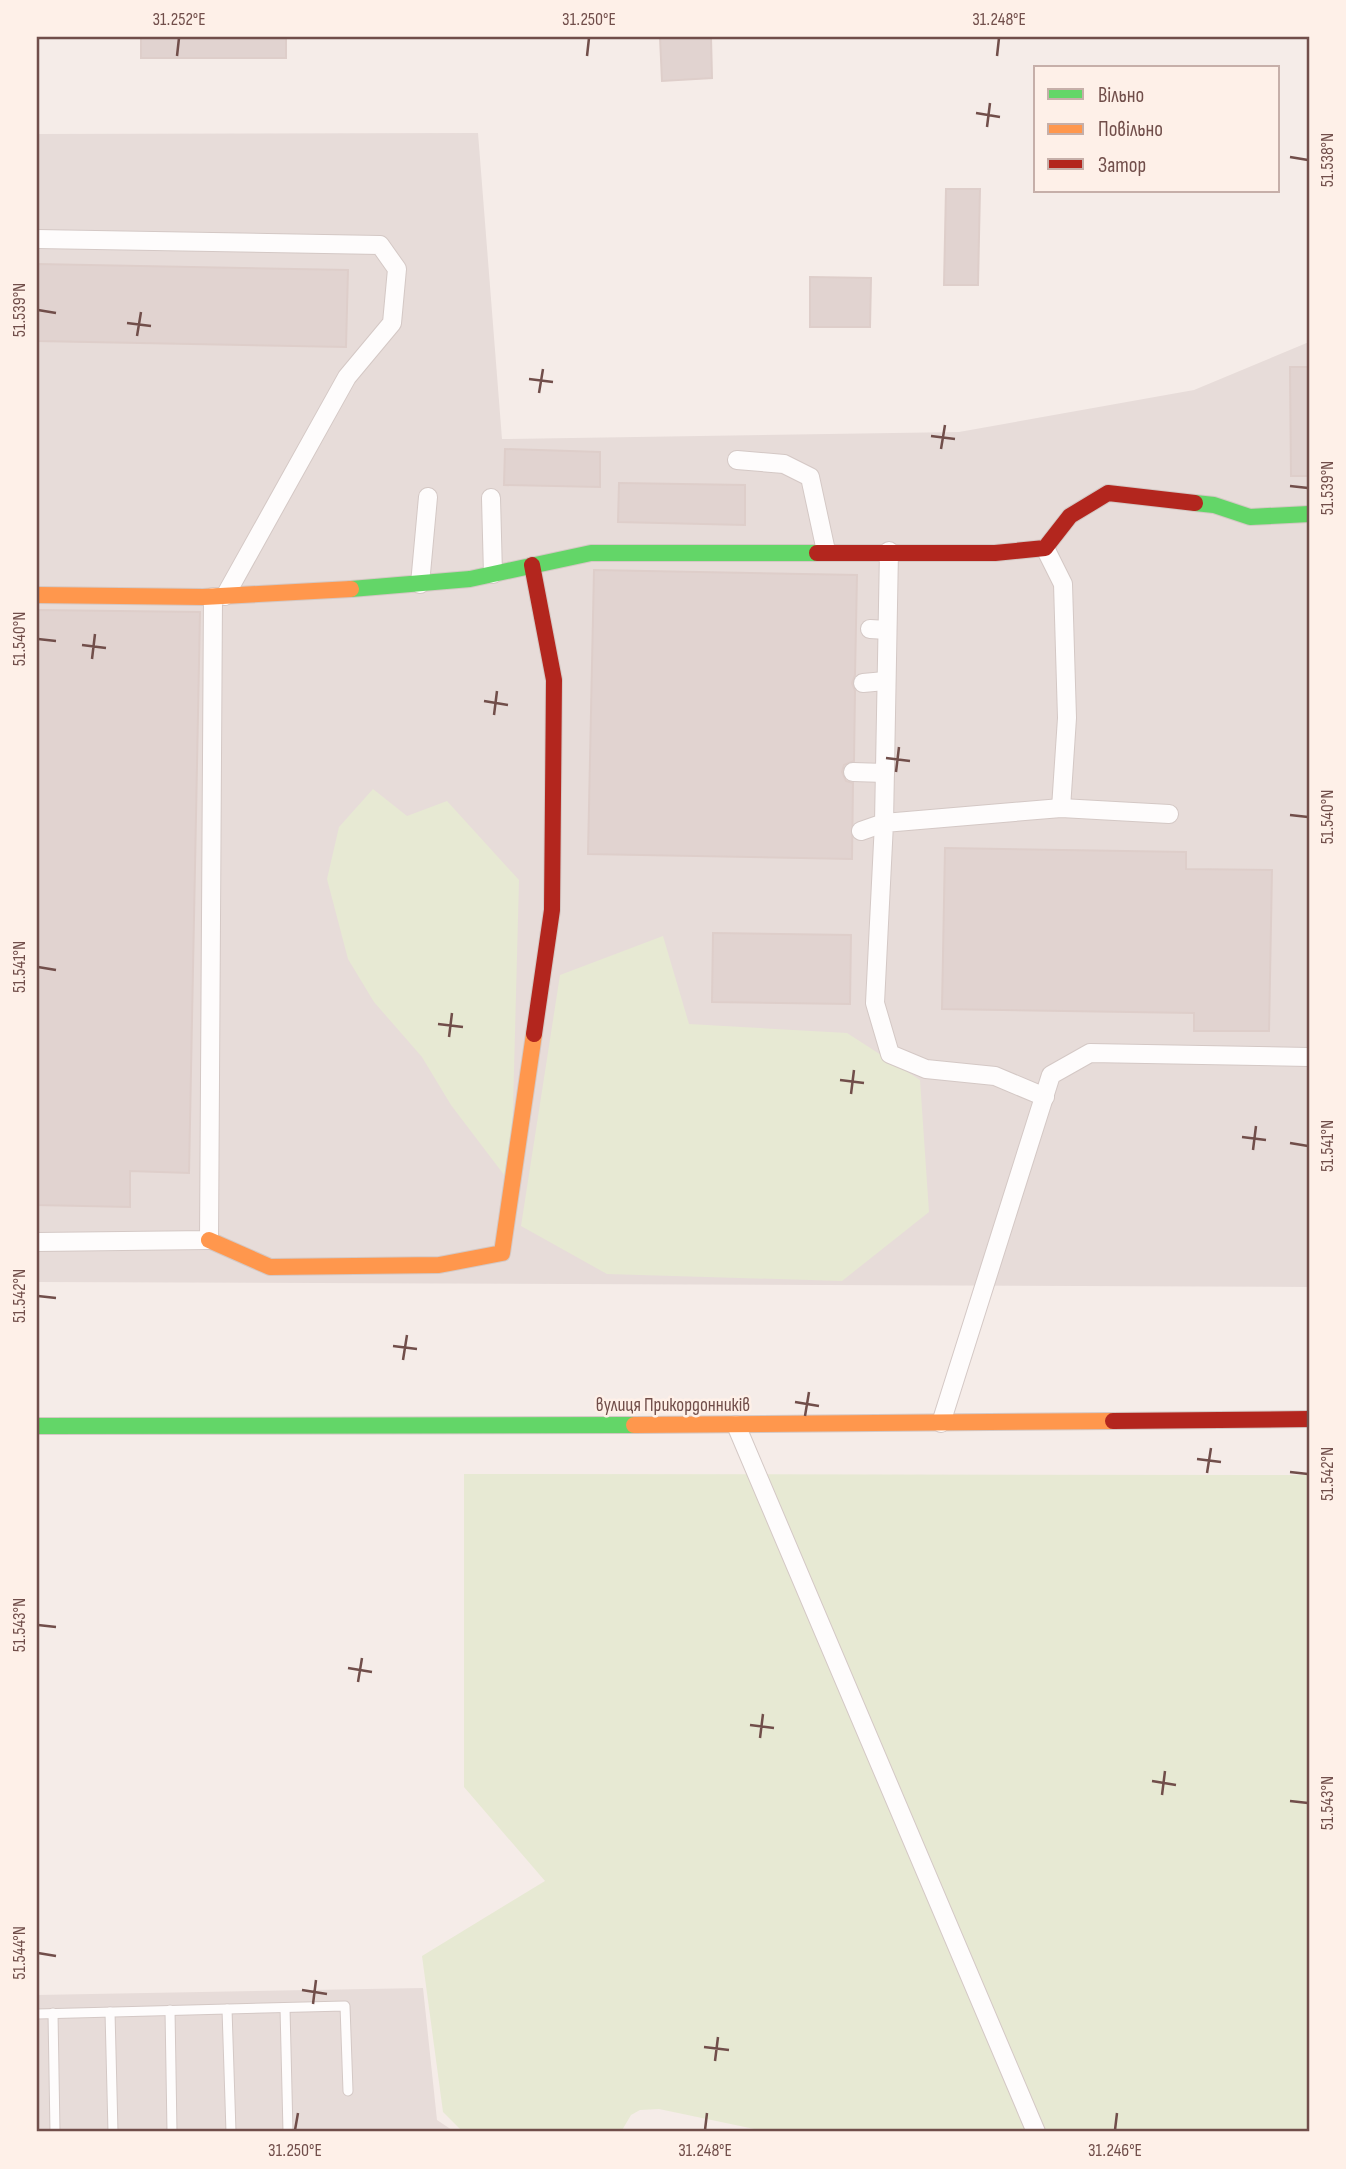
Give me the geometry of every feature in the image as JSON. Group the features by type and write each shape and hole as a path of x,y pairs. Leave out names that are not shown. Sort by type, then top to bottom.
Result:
{"street":[{"path":"37,239 380,245 397,269 392,323 347,377 219,596 209,1240"},
{"path":"737,460 784,464 810,477 826,551"},
{"path":"37,595 219,596 420,584 493,574 591,553 995,553 1045,548 1070,516 1108,493 1214,505 1250,517 1309,514"},
{"path":"420,584 428,497"},
{"path":"491,498 493,574"},
{"path":"1045,548 1063,583 1067,718 1061,808"},
{"path":"889,551 878,629 885,681 885,773 874,1003 890,1054 926,1069 995,1076 1045,1097"},
{"path":"37,1242 209,1240 270,1268 439,1265 502,1254 551,910 554,680 532,565"},
{"path":"863,683 885,681"},
{"path":"853,772 885,773"},
{"path":"861,831 884,823 1061,808 1169,814"},
{"path":"941,1423 1051,1075 1090,1054 1309,1057"},
{"name":"вулиця Прикордонників","path":"37,1426 736,1425 1309,1419"},
{"path":"736,1425 1036,2132"}],"lane":[{"path":"37,2014 345,2006 348,2091"},
{"path":"285,2008 288,2132"},
{"path":"227,2009 231,2132"},
{"path":"170,2010 172,2132"},
{"path":"110,2012 113,2132"},
{"path":"53,2013 55,2132"}],"shaded area":[{"path":"478,133 502,439 959,432 1194,390 1309,342 1309,1287 37,1282 37,134"},
{"path":"423,1988 437,2120 455,2132 37,2132 37,1995"}],"green space":[{"path":"373,789 407,816 447,801 519,880 511,1184 451,1105 422,1057 374,1002 348,959 327,879 339,827"},
{"path":"663,936 689,1024 847,1033 920,1080 929,1212 842,1281 607,1274 521,1226 560,975"},
{"path":"464,1474 1309,1475 1309,2132 769,2132 659,2109 640,2110 631,2115 621,2132 463,2132 443,2112 422,1956 545,1881 464,1787"}],"building":[{"path":"141,37 286,37 286,58 141,58"},
{"path":"660,37 711,37 712,78 662,81"},
{"path":"946,189 980,189 978,285 944,285"},
{"path":"37,264 348,270 346,347 37,341"},
{"path":"810,277 871,278 870,327 810,327"},
{"path":"1290,367 1309,367 1309,476 1291,476"},
{"path":"505,449 600,452 600,487 504,485"},
{"path":"619,483 745,485 745,525 618,522"},
{"path":"594,570 857,575 855,675 852,683 855,691 854,761 844,765 842,772 846,781 853,783 852,859 588,854"},
{"path":"37,610 200,612 189,1173 130,1171 130,1207 37,1205"},
{"path":"945,848 1186,852 1186,869 1272,870 1269,1031 1194,1031 1194,1013 942,1009"},
{"path":"713,933 851,935 850,1004 712,1002"}],"traffic: fast":[{"path":"1195,503 1214,505 1250,517 1309,514"},
{"path":"351,589 470,579 591,553 817,553"},
{"path":"37,1426 634,1425"}],"traffic: slow":[{"path":"37,595 203,597 351,589"},
{"path":"209,1240 270,1267 439,1265 502,1253 534,1034"},
{"path":"634,1425 1113,1421"}],"traffic: jam":[{"path":"817,553 995,553 1045,548 1070,516 1108,493 1195,503"},
{"path":"532,565 554,680 552,910 534,1034"},
{"path":"1113,1421 1309,1419"}]}
